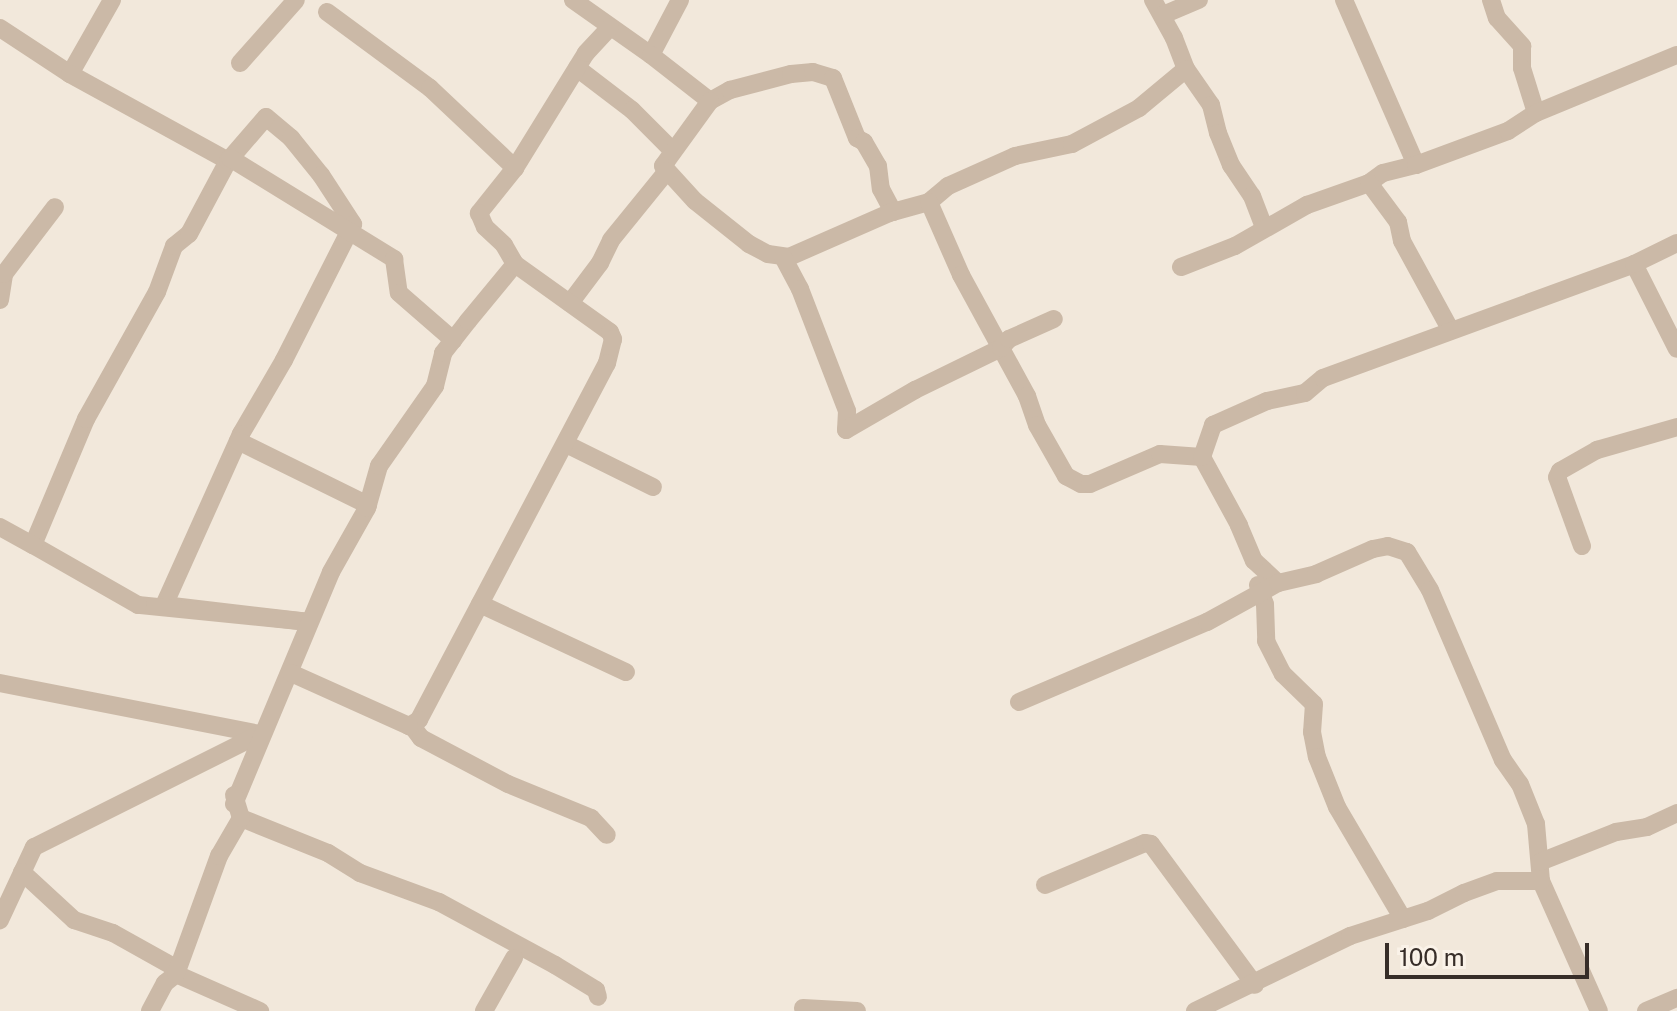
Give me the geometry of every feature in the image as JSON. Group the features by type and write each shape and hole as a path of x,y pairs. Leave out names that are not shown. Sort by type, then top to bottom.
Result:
{"street":[{"path":"70,74 112,0"},
{"path":"240,63 296,0"},
{"path":"573,0 710,101"},
{"path":"651,55 680,0"},
{"path":"1199,0 1158,8 1186,69 1211,105 1231,165 1252,196 1264,228"},
{"path":"1344,0 1416,165"},
{"path":"1491,0 1497,18 1522,46 1522,68 1536,113"},
{"path":"327,12 430,88 515,168"},
{"path":"412,726 444,676 607,363 613,339 602,324 515,264 504,245 485,227 479,213 515,168 577,68 610,27"},
{"path":"0,28 70,74 229,160 394,259 399,293 453,340"},
{"path":"1181,267 1235,246 1317,200 1369,183 1383,173 1416,165 1508,131 1536,113 1677,55"},
{"path":"577,68 632,110 673,151"},
{"path":"783,257 893,212 929,202 948,186 1015,156 1072,144 1119,115 1139,108 1186,69"},
{"path":"893,212 881,189 878,166 864,142 857,138 833,78 813,72 791,74 730,90 710,101 663,166 695,201 749,244 783,257 800,289 847,411 846,430 915,390 1001,348 1009,339 1054,319"},
{"path":"33,545 110,371 157,292 174,246 189,234 229,160 266,117 291,138 321,175 353,224 238,441 164,605 309,622"},
{"path":"570,303 600,263 611,240 667,171"},
{"path":"1369,183 1398,222 1402,241 1451,331"},
{"path":"929,202 961,275 1027,396 1037,425 1066,476 1074,482 1090,484 1160,454 1202,457"},
{"path":"0,300 4,274 55,207"},
{"path":"1278,583 1254,561 1239,525 1202,457 1210,429 1217,423 1267,401 1305,393 1323,378 1634,264 1677,243"},
{"path":"150,1011 165,983 176,971 331,572 368,505 379,466 435,386 443,353 515,264"},
{"path":"1634,264 1677,349"},
{"path":"1582,546 1557,477 1560,471 1597,450 1677,427"},
{"path":"238,441 368,505"},
{"path":"566,444 653,487"},
{"path":"0,527 138,605 309,622"},
{"path":"1019,702 1207,622 1278,583 1316,574 1388,546 1413,557 1503,760 1520,784 1536,824 1541,871 1599,1011"},
{"path":"1258,585 1265,604 1266,641 1283,674 1314,704 1312,732 1317,757 1337,807 1403,919"},
{"path":"480,604 626,672"},
{"path":"238,811 233,784 260,734 309,622"},
{"path":"291,673 412,726 421,738 508,784 591,818 607,835"},
{"path":"0,683 260,734"},
{"path":"0,920 12,877 34,847 260,734"},
{"path":"238,811 328,853 360,873 439,902 555,965 596,990 598,997"},
{"path":"1195,1011 1255,985 1350,936 1403,919 1497,881 1541,871 1616,832 1647,827 1677,813"},
{"path":"1045,885 1145,843 1151,844 1255,985"},
{"path":"12,877 74,920 113,933 176,971 260,1011"},
{"path":"484,1011 514,958"},
{"path":"1646,1011 1677,998"},
{"path":"803,1008 857,1011"}]}
